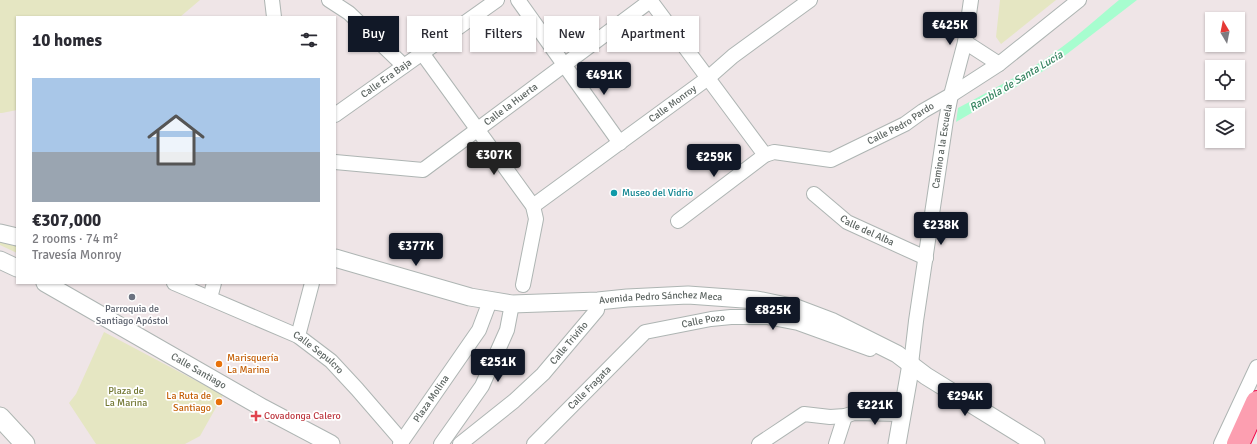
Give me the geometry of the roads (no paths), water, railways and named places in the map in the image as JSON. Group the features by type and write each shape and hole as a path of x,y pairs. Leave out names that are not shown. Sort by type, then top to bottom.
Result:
{"highway":[{"path":"1238,444 1257,402"}],"main road":[{"path":"0,418 25,444"}],"street":[{"path":"272,0 274,16"},
{"path":"329,0 349,13 404,66"},
{"name":"Calle Era Baja","path":"336,114 497,0"},
{"path":"518,0 566,65 620,143"},
{"path":"650,0 765,155 678,221"},
{"name":"Calle la Huerta","path":"336,162 424,170 566,65 650,0"},
{"name":"Calle Monroy","path":"533,206 708,78 733,56 810,0"},
{"name":"Camino a la Escuela","path":"910,364 944,128 950,95 965,42 971,0"},
{"name":"Calle Pedro Pardo","path":"765,155 774,152 831,160 905,124 922,111 999,64 1079,0"},
{"path":"965,42 999,64"},
{"path":"422,53 533,206 536,219 523,285"},
{"name":"Calle del Alba","path":"814,194 847,222 926,258"},
{"path":"0,233 16,237"},
{"name":"Avenida Pedro Sánchez Meca","path":"336,258 470,297 501,303 598,302 627,298 710,296 757,300 784,305 814,314 897,354 926,376 1036,444"},
{"path":"0,260 16,268"},
{"name":"Calle Santiago","path":"47,284 268,411 331,444"},
{"name":"Calle Sepulcro","path":"176,284 298,336 331,361 357,388 401,443"},
{"path":"210,298 214,284"},
{"path":"298,336 312,284"},
{"name":"Calle Triviño","path":"460,444 514,401 544,374 597,310 598,302"},
{"path":"441,444 482,386 507,330 501,303"},
{"name":"Plaza Molina","path":"401,443 479,330 501,303"},
{"name":"Calle Pozo","path":"645,332 711,319 760,317 798,323 870,349 872,341"},
{"name":"Calle Fragata","path":"534,444 645,332"},
{"path":"897,444 910,364"},
{"path":"1221,444 1257,367"},
{"path":"759,444 804,414 830,417 845,416 854,413 902,414"},
{"path":"836,444 845,416"}],"water":[{"name":"Rambla de Santa Lucía","path":"1119,0 1137,0 1050,67 956,122 958,108 1044,60"}],"place":[{"name":"Museo del Vidrio","path":"614,193"},
{"name":"Parroquia de Santiago Apóstol","path":"132,297"},
{"name":"Marisquería La Marina","path":"219,364"},
{"name":"La Ruta de Santiago","path":"219,402"},
{"name":"Covadonga Calero","path":"256,416"}],"park label":[{"name":"Plaza de La Marina","path":"126,396"}]}
